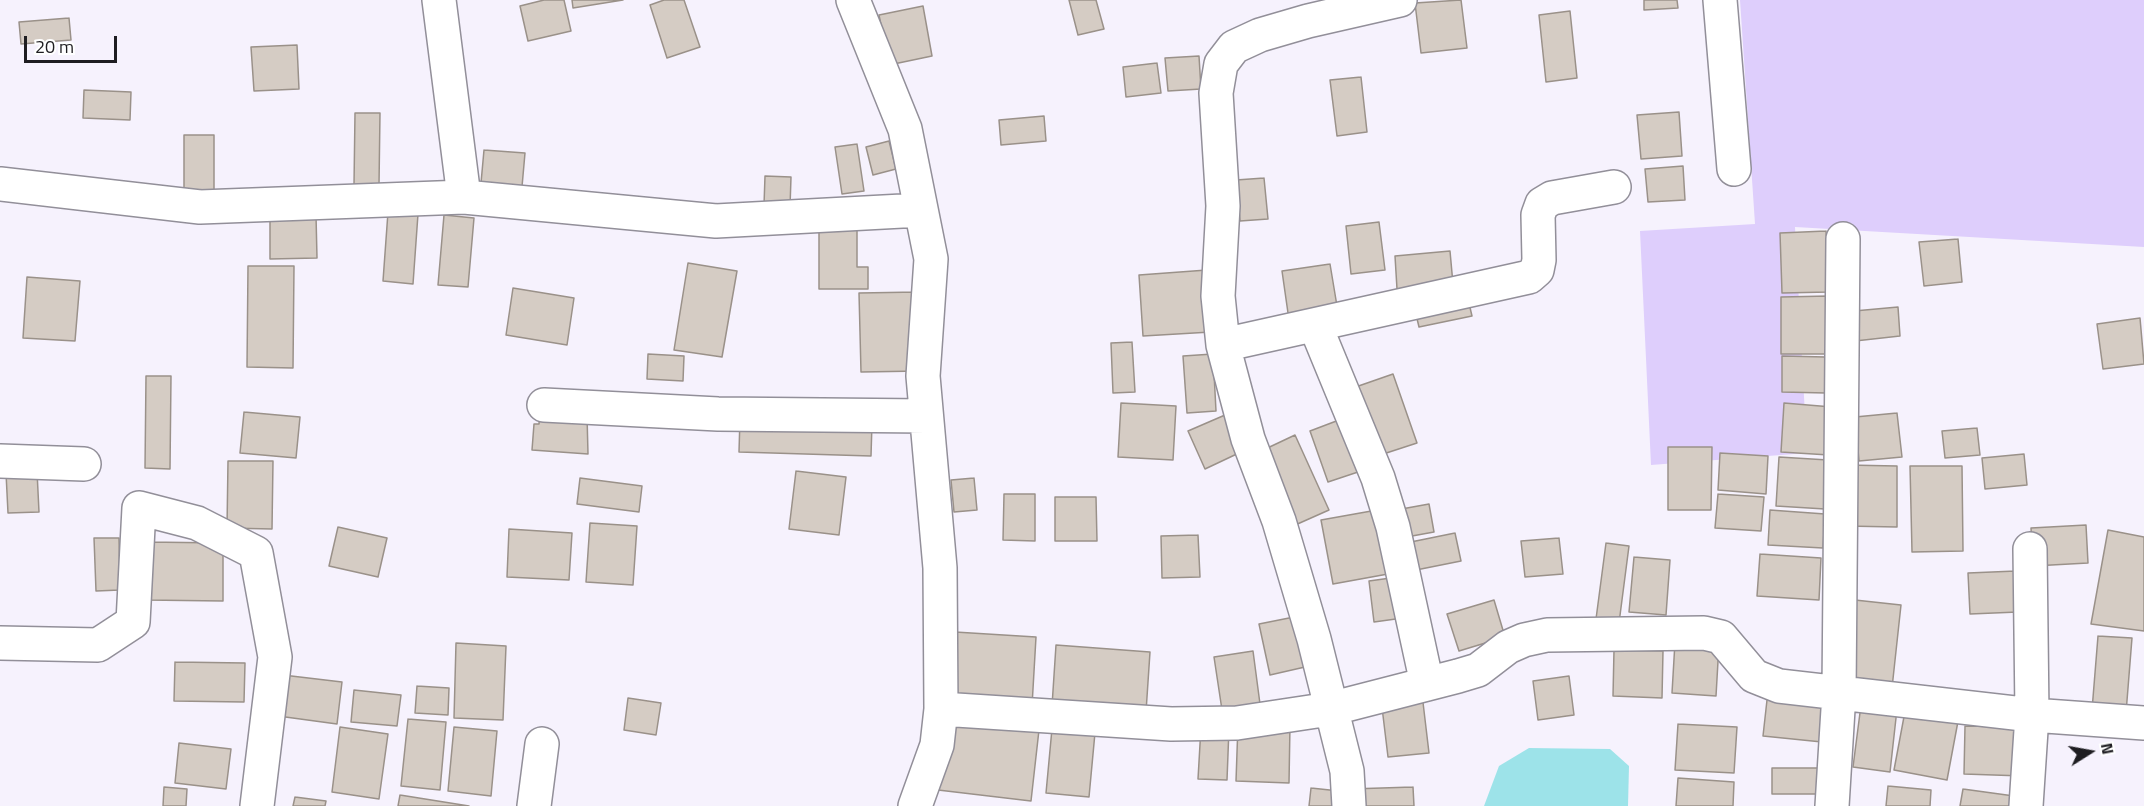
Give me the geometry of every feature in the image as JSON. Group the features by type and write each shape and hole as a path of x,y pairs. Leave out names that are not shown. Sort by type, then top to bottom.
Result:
{"street":[{"path":"439,0 464,197"},
{"path":"853,0 905,129 931,259 923,376 940,568 941,709 937,745 915,806"},
{"path":"1349,806 1347,771 1308,617 1279,521 1248,439 1223,345 1218,296 1224,206 1216,93 1221,64 1234,47 1260,34 1400,0"},
{"path":"1720,0 1734,169"},
{"path":"0,184 200,207 464,197 716,220 921,210"},
{"path":"1223,345 1530,277 1537,270 1539,260 1538,215 1542,204 1552,198 1614,188"},
{"path":"1832,806 1839,693 1843,239"},
{"path":"1315,325 1381,488 1393,527 1427,684"},
{"path":"544,405 718,414 926,416"},
{"path":"0,461 84,464"},
{"path":"0,643 98,645 133,622 139,508 197,523 256,553 275,657 257,806"},
{"path":"2026,806 2032,715 2030,549"},
{"path":"941,709 1171,724 1236,723 1330,709 1478,670 1508,647 1547,634 1704,633 1721,637 1754,676 1779,686 2032,715 2144,723"},
{"path":"534,806 542,744"}],"shaded area":[{"path":"1740,0 2144,0 2144,247 1795,227 1807,453 1651,465 1640,231 1755,224"}],"water":[{"path":"1529,748 1610,749 1629,766 1628,806 1484,806 1499,766"}],"building":[{"path":"544,0 564,0 571,31 528,41 520,6"},
{"path":"572,0 623,0 573,8"},
{"path":"664,0 684,0 700,47 667,58 650,5"},
{"path":"1069,0 1096,0 1104,29 1078,35"},
{"path":"1461,0 1467,48 1421,53 1415,3"},
{"path":"1644,0 1677,0 1678,8 1644,10"},
{"path":"923,6 932,56 889,65 879,15"},
{"path":"1570,11 1577,78 1546,82 1539,15"},
{"path":"69,18 71,40 21,44 19,22"},
{"path":"297,45 299,89 254,91 251,47"},
{"path":"1199,56 1201,89 1168,91 1165,58"},
{"path":"1157,63 1161,93 1126,97 1123,67"},
{"path":"1361,77 1367,132 1337,136 1330,80"},
{"path":"84,90 131,92 130,120 83,118"},
{"path":"1679,112 1682,156 1641,159 1637,115"},
{"path":"355,113 380,113 379,185 354,185"},
{"path":"1044,116 1046,141 1001,145 999,120"},
{"path":"184,135 214,135 214,198 184,199"},
{"path":"889,141 896,169 873,175 866,147"},
{"path":"857,144 864,191 842,194 835,147"},
{"path":"484,150 525,153 521,198 480,194"},
{"path":"1683,166 1685,200 1648,202 1645,169"},
{"path":"765,176 791,177 790,207 764,205"},
{"path":"1264,178 1268,219 1240,221 1236,180"},
{"path":"388,212 418,214 413,284 383,281"},
{"path":"316,215 317,258 270,259 270,216"},
{"path":"444,215 474,218 468,287 438,285"},
{"path":"1379,222 1385,270 1351,274 1346,226"},
{"path":"819,224 857,224 857,267 868,267 868,289 819,289"},
{"path":"1826,231 1829,292 1782,293 1780,233"},
{"path":"1958,239 1962,282 1924,286 1919,242"},
{"path":"1450,251 1453,284 1397,289 1395,256"},
{"path":"688,263 737,271 722,357 674,350"},
{"path":"1330,264 1338,312 1289,320 1282,271"},
{"path":"248,266 294,266 293,368 247,367"},
{"path":"1207,270 1211,332 1143,336 1139,275"},
{"path":"27,277 80,281 75,341 23,338"},
{"path":"513,288 574,298 567,345 506,335"},
{"path":"918,292 920,371 861,372 859,293"},
{"path":"1467,295 1472,316 1419,327 1414,306"},
{"path":"1829,296 1829,354 1781,354 1781,297"},
{"path":"1898,307 1900,336 1846,342 1843,312"},
{"path":"2140,318 2144,364 2103,369 2097,324"},
{"path":"1132,342 1135,392 1113,393 1111,343"},
{"path":"648,354 684,356 683,381 647,379"},
{"path":"1213,354 1216,411 1187,413 1183,356"},
{"path":"1782,356 1826,357 1826,393 1782,392"},
{"path":"1393,374 1417,443 1371,458 1347,390"},
{"path":"146,376 171,376 170,469 145,468"},
{"path":"1121,403 1176,406 1173,460 1118,457"},
{"path":"1784,403 1832,407 1829,455 1781,452"},
{"path":"244,412 300,417 296,458 240,453"},
{"path":"540,412 587,415 588,454 532,450 534,424 539,424"},
{"path":"1897,413 1902,457 1859,461 1855,417"},
{"path":"1225,415 1241,452 1205,469 1188,431"},
{"path":"740,418 872,423 871,456 739,452"},
{"path":"1339,420 1358,472 1328,482 1310,431"},
{"path":"1977,428 1980,455 1945,458 1942,431"},
{"path":"1295,435 1329,510 1293,526 1259,452"},
{"path":"1668,447 1712,447 1711,510 1668,510"},
{"path":"1720,453 1768,456 1766,494 1718,490"},
{"path":"2024,454 2027,485 1985,489 1982,458"},
{"path":"1779,457 1828,460 1825,509 1776,506"},
{"path":"228,461 273,461 272,529 227,528"},
{"path":"1846,465 1897,466 1897,527 1845,526"},
{"path":"1910,466 1962,466 1963,551 1912,552"},
{"path":"37,471 39,512 8,513 6,473"},
{"path":"796,471 846,477 839,535 789,529"},
{"path":"580,478 642,486 639,512 577,504"},
{"path":"974,478 977,510 954,512 951,480"},
{"path":"1004,494 1035,494 1035,541 1003,540"},
{"path":"1718,494 1764,497 1761,531 1715,528"},
{"path":"1055,497 1096,497 1097,541 1055,541"},
{"path":"1429,504 1434,532 1401,538 1396,510"},
{"path":"1377,510 1388,574 1333,584 1321,520"},
{"path":"1770,510 1825,514 1823,548 1768,545"},
{"path":"590,523 637,526 633,585 586,582"},
{"path":"2086,525 2088,563 2033,566 2031,528"},
{"path":"338,527 387,538 378,577 329,566"},
{"path":"509,529 572,533 569,580 507,577"},
{"path":"2108,530 2144,537 2144,631 2091,624"},
{"path":"1455,533 1461,561 1406,572 1401,544"},
{"path":"1198,535 1200,577 1162,578 1161,536"},
{"path":"94,538 119,538 120,590 96,591"},
{"path":"1559,538 1563,574 1525,577 1521,541"},
{"path":"146,542 223,543 223,601 145,600"},
{"path":"1606,543 1629,546 1619,623 1596,619"},
{"path":"1760,554 1821,558 1819,600 1757,596"},
{"path":"1634,557 1670,560 1666,615 1629,612"},
{"path":"2016,571 2018,612 1970,614 1968,573"},
{"path":"1398,577 1403,618 1374,622 1369,581"},
{"path":"1494,600 1505,637 1459,651 1447,614"},
{"path":"1855,600 1901,605 1892,688 1846,683"},
{"path":"1294,617 1305,667 1270,675 1259,624"},
{"path":"955,632 1036,637 1032,706 952,701"},
{"path":"2098,636 2132,638 2126,713 2092,710"},
{"path":"1675,642 1719,644 1716,696 1672,693"},
{"path":"456,643 506,646 503,720 454,718"},
{"path":"1056,645 1150,652 1146,712 1052,706"},
{"path":"1614,650 1663,651 1662,698 1613,696"},
{"path":"1253,651 1260,704 1222,710 1214,657"},
{"path":"175,662 245,663 244,702 174,701"},
{"path":"283,675 342,682 337,724 278,716"},
{"path":"1569,676 1574,715 1538,720 1533,681"},
{"path":"417,686 449,688 448,715 415,713"},
{"path":"354,690 401,695 397,726 351,722"},
{"path":"1768,691 1826,698 1822,742 1763,736"},
{"path":"1422,694 1429,753 1388,757 1381,699"},
{"path":"628,698 661,703 656,735 624,730"},
{"path":"1861,705 1897,709 1890,772 1853,767"},
{"path":"1906,706 1959,716 1947,780 1894,770"},
{"path":"947,711 1040,721 1031,801 938,790"},
{"path":"1053,718 1096,722 1089,797 1046,793"},
{"path":"408,719 446,722 440,790 401,786"},
{"path":"1238,724 1290,725 1289,783 1236,781"},
{"path":"1678,724 1737,727 1734,773 1675,770"},
{"path":"1965,726 2024,727 2023,776 1964,774"},
{"path":"340,727 388,734 379,799 332,792"},
{"path":"454,727 497,731 491,796 448,791"},
{"path":"1201,727 1229,728 1227,780 1198,779"},
{"path":"179,743 231,749 226,789 175,783"},
{"path":"1772,768 1822,768 1821,794 1772,794"},
{"path":"1678,778 1734,782 1733,806 1676,806"},
{"path":"1888,786 1931,790 1930,806 1886,806"},
{"path":"164,787 187,789 186,806 163,806"},
{"path":"1413,787 1414,806 1351,806 1350,789"},
{"path":"1311,788 1339,791 1338,806 1309,806"},
{"path":"1963,789 2014,796 2012,806 1960,806"},
{"path":"400,795 469,806 398,806"},
{"path":"295,797 326,801 325,806 293,806"}]}
